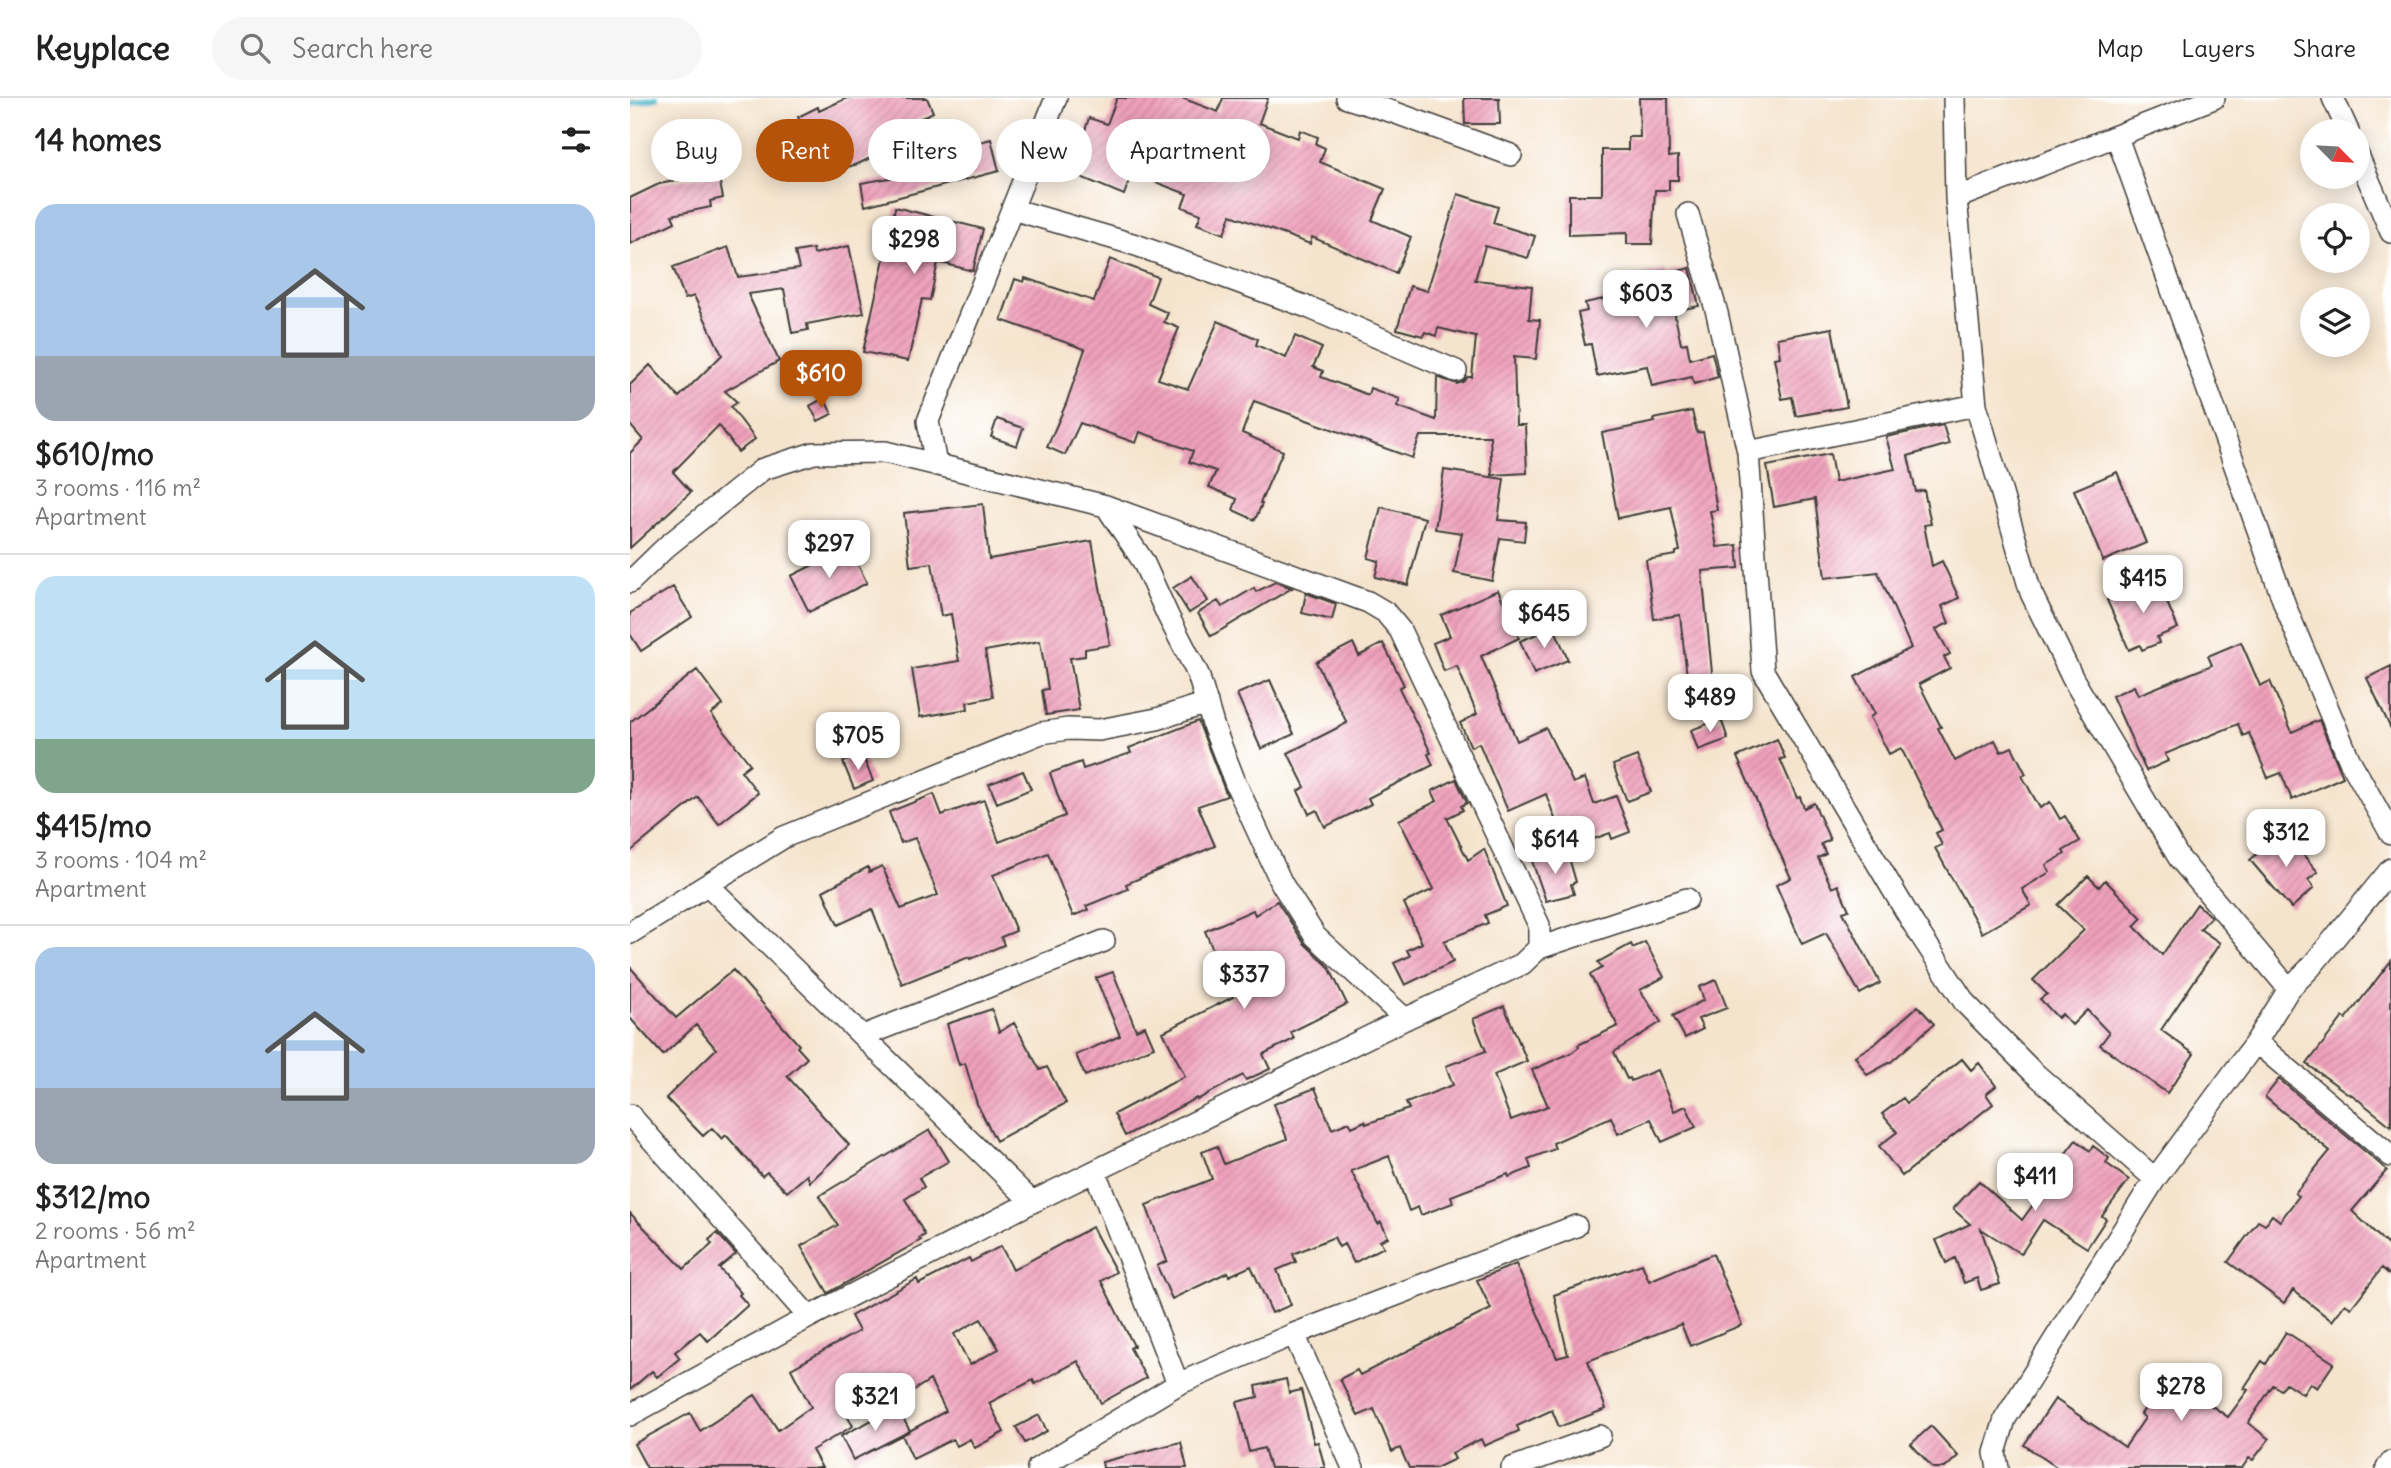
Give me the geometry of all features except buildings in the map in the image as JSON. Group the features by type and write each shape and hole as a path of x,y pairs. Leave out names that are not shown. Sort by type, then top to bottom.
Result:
{"street":[{"path":"936,465 928,421 1056,98"},
{"path":"1347,98 1394,105 1511,155"},
{"path":"1954,98 1956,198 1976,405 2031,593 2073,679 2179,858 2289,989"},
{"path":"1956,198 2214,98"},
{"path":"2333,98 2343,119"},
{"path":"2117,137 2286,608 2349,759 2391,834"},
{"path":"2370,183 2391,232"},
{"path":"1012,209 1136,245 1298,303 1456,371"},
{"path":"1688,214 1717,313 1748,452 1763,671 1914,925 1965,1003 2032,1071 2155,1178"},
{"path":"1748,452 1976,405"},
{"path":"630,582 666,547 763,469 814,453 885,452 1106,506 1368,602 1385,612 1400,630 1539,925 1539,948"},
{"path":"1106,506 1143,561 1198,674 1214,728 1235,782 1282,884 1315,936 1405,1019"},
{"path":"630,933 784,837 1041,733 1068,729 1098,730 1126,725 1157,719 1208,703"},
{"path":"1998,1468 1995,1453 2005,1419 2155,1178 2256,1042 2289,989 2310,968 2391,869"},
{"path":"708,885 1032,1202"},
{"path":"630,1415 809,1317 1032,1202 1522,964 1539,948 1687,899"},
{"path":"863,1036 1104,941"},
{"path":"2256,1042 2391,1156"},
{"path":"630,1115 809,1317"},
{"path":"1095,1172 1178,1384"},
{"path":"1038,1468 1178,1384 1294,1334 1576,1226"},
{"path":"1294,1334 1353,1468"},
{"path":"1512,1468 1600,1436"},
{"path":"2387,1468 2391,1462"}],"waterway":[{"path":"630,104 656,98"}]}
